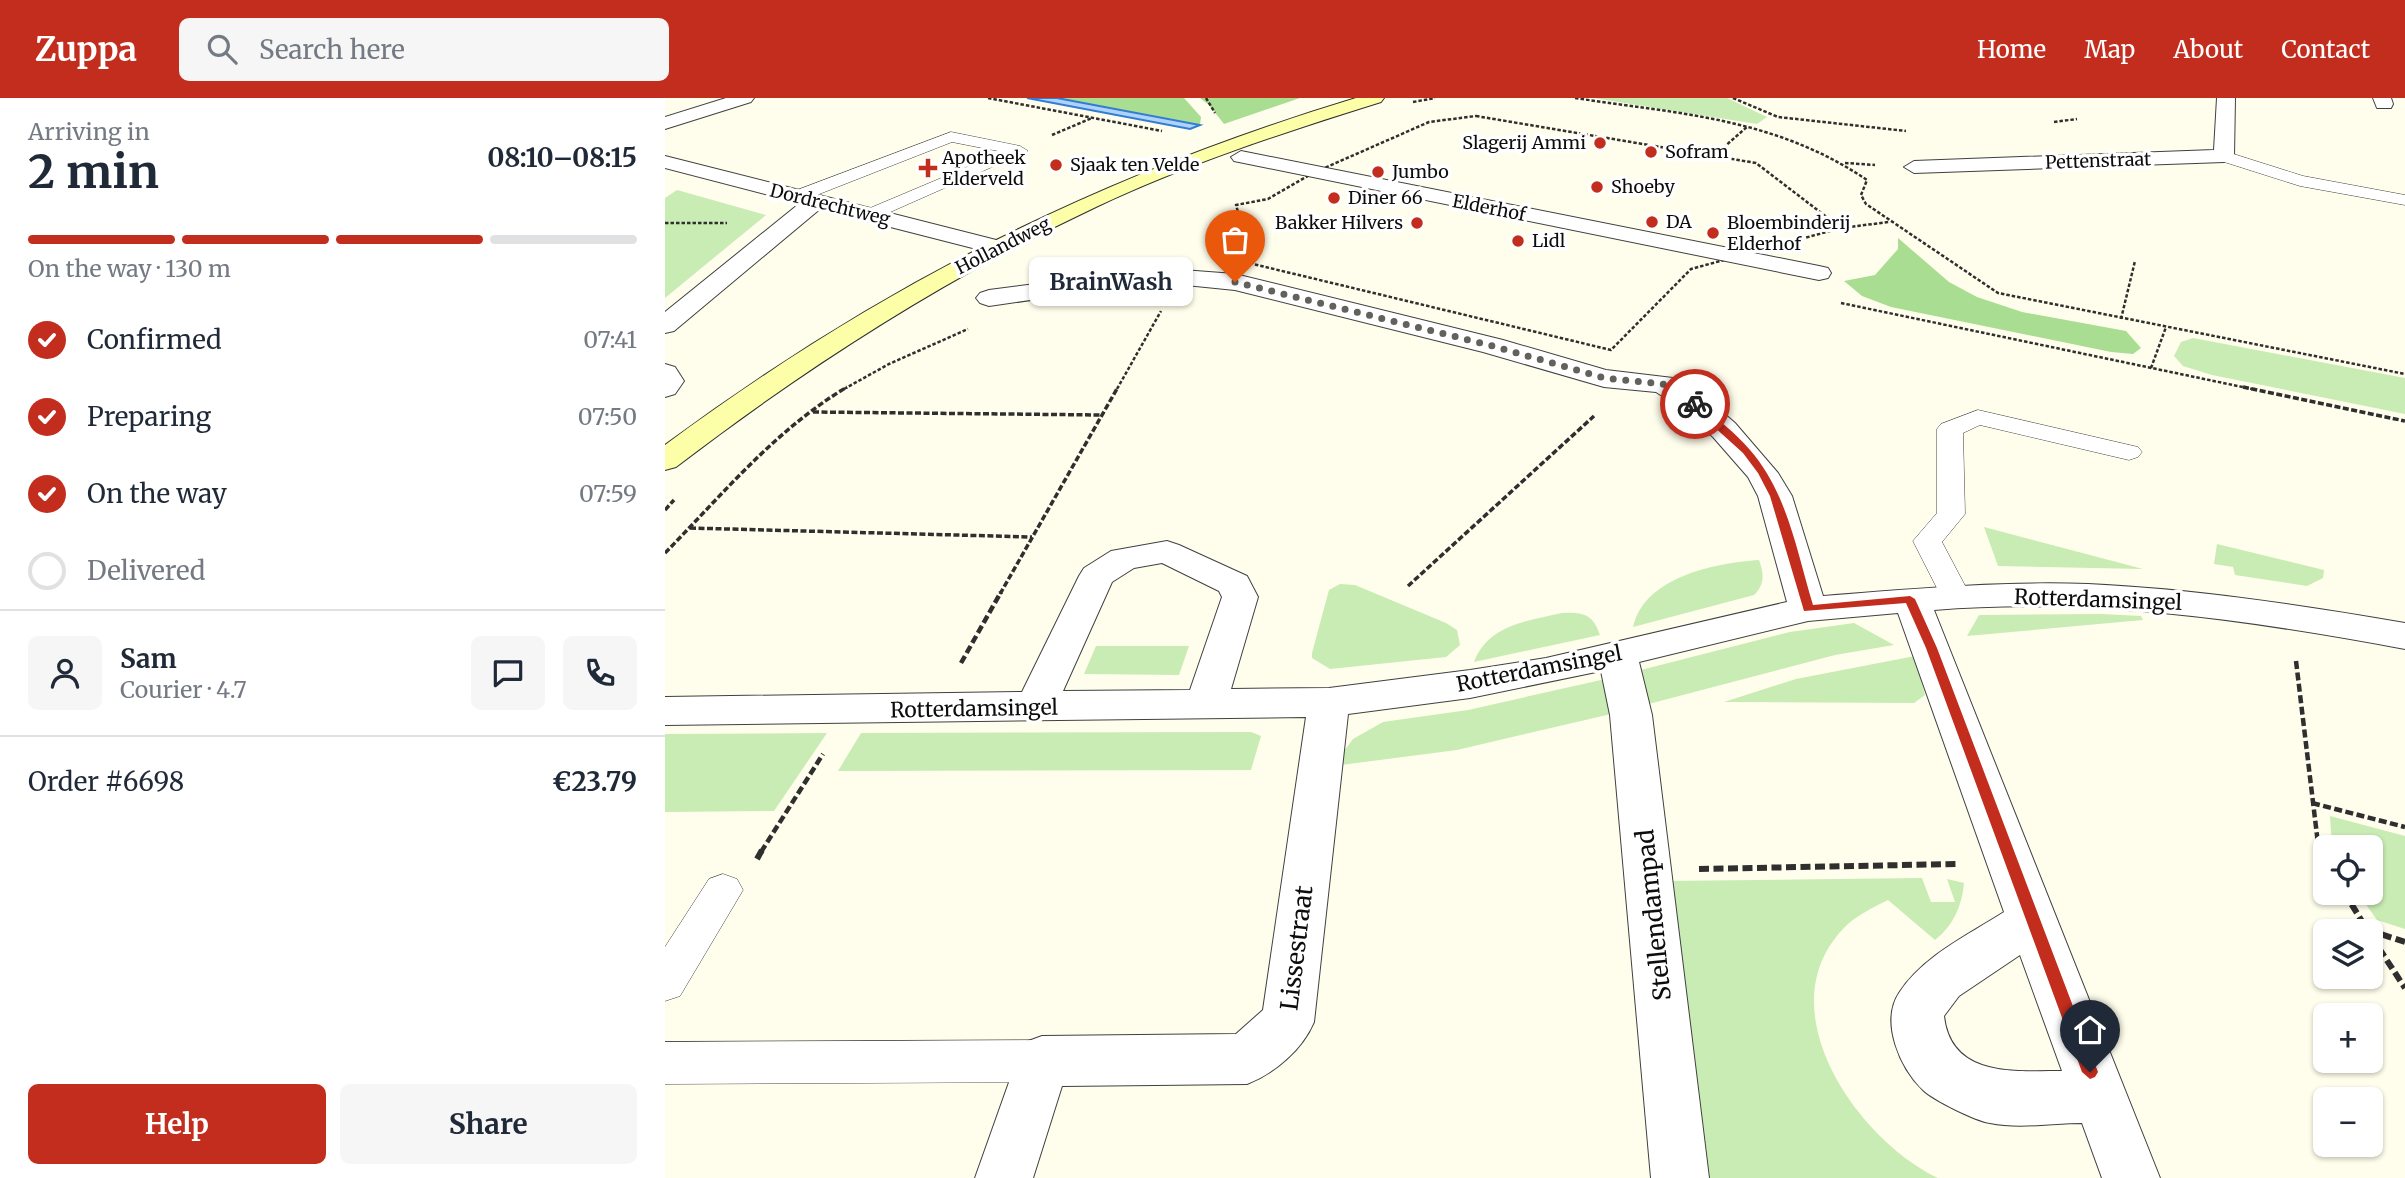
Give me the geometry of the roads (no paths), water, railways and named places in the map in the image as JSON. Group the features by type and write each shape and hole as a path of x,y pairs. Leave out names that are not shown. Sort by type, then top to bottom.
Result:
{"street":[{"path":"665,123 745,98"},
{"name":"Hollandweg","path":"665,460 796,365 890,307 996,247 1136,182 1215,150 1375,98"},
{"path":"2224,156 2226,98"},
{"name":"Pettenstraat","path":"1914,167 2224,156"},
{"name":"Elderhof","path":"1241,157 1819,274"},
{"name":"Dordrechtweg","path":"665,162 996,247"},
{"path":"665,325 807,199"},
{"path":"989,298 1156,275 1235,282 1631,382 1663,384 1695,404 1746,451 1775,496 1808,609"},
{"path":"665,373 670,381 665,388"},
{"path":"1035,708 1097,576 1124,559 1167,552 1234,584 1240,597 1205,706"},
{"name":"Rotterdamsingel","path":"665,711 1205,706 1329,702 1470,684 1808,609 1956,597 2087,596 2285,614 2405,636"},
{"path":"1910,599 1932,648 2010,863 2131,1178"},
{"name":"Stellendampad","path":"1617,653 1632,715 1680,1178"},
{"name":"Lissestraat","path":"1042,1061 1247,1059 1288,1023 1329,702"},
{"path":"2032,920 1941,980 1917,1010 1920,1040 1943,1073 1990,1097 2099,1097"},
{"path":"1004,1178 1042,1061"}],"lane":[{"path":"807,199 951,137 1020,151 870,215"},
{"path":"2224,156 2300,181 2405,200"},
{"path":"1956,597 1927,541 1951,514 1951,429 1978,418 2129,452"},
{"path":"665,982 723,890"},
{"path":"665,1063 1042,1061"}],"water":[{"path":"1027,98 1057,98 1200,125 1190,129"}],"place":[{"name":"Slagerij Ammi","path":"1600,143"},
{"name":"Sofram","path":"1651,152"},
{"name":"Sjaak ten Velde","path":"1056,165"},
{"name":"Apotheek Elderveld","path":"928,168"},
{"name":"Jumbo","path":"1378,172"},
{"name":"Shoeby","path":"1597,187"},
{"name":"Diner 66","path":"1334,198"},
{"name":"DA","path":"1652,222"},
{"name":"Bakker Hilvers","path":"1417,223"},
{"name":"Bloembinderij Elderhof","path":"1713,233"},
{"name":"Lidl","path":"1518,241"},
{"name":"BrainWash","path":"1235,282"}]}
